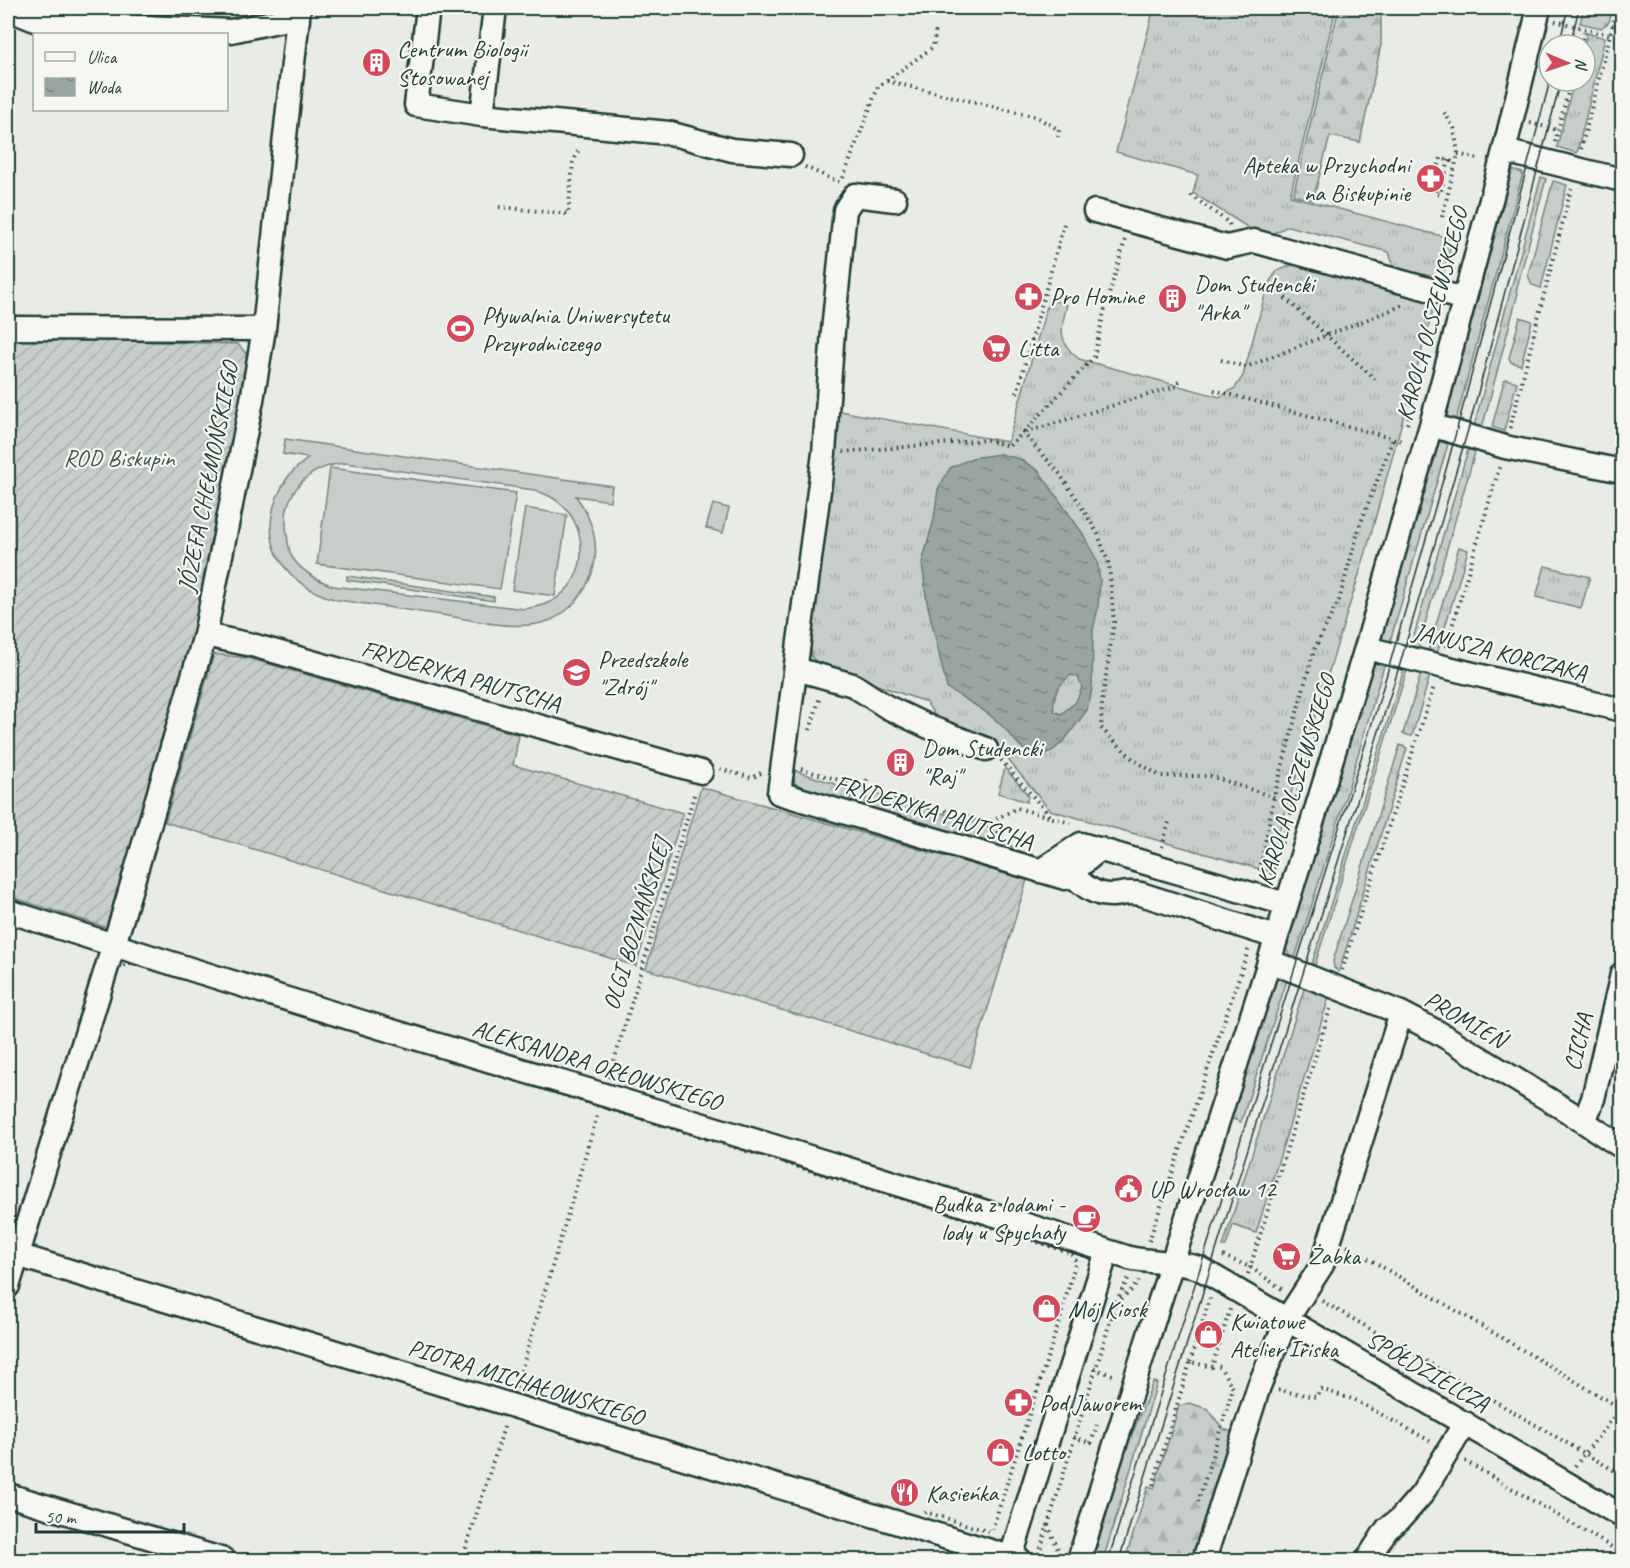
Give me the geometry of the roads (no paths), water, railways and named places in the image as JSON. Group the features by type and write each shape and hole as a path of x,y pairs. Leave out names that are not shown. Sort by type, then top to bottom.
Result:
{"street":[{"path":"428,8 416,105 482,115 669,133 732,150 791,155"},
{"path":"482,115 495,8"},
{"name":"KAROLA OLSZEWSKIEGO","path":"1079,1560 1269,961 1266,934 1286,904 1366,648 1431,426 1504,151 1539,8"},
{"path":"8,9 40,22 231,31 287,19 298,14"},
{"name":"JÓZEFA CHEŁMOŃSKIEGO","path":"8,1286 114,946 205,635 264,329 298,14"},
{"path":"1504,151 1623,180"},
{"path":"895,200 855,195 845,210 824,453 796,669 853,685 887,707 929,727 986,749"},
{"path":"1095,211 1227,247 1254,241 1464,299"},
{"path":"8,328 264,329"},
{"path":"1431,426 1505,447 1623,471"},
{"name":"FRYDERYKA PAUTSCHA","path":"205,635 252,645 701,772"},
{"name":"JANUSZA KORCZAKA","path":"1366,648 1623,710"},
{"name":"FRYDERYKA PAUTSCHA","path":"796,669 781,778 1040,871 1065,878 1071,873"},
{"name":"FRYDERYKA PAUTSCHA","path":"1040,871 1082,844 1286,904"},
{"path":"1100,849 1071,873 1084,887 1112,895 1125,891 1141,894 1266,934"},
{"name":"ALEKSANDRA ORŁOWSKIEGO","path":"8,911 114,946 1136,1260 1172,1264"},
{"name":"PROMIEŃ","path":"1269,961 1401,1013 1439,1033 1623,1147"},
{"name":"CICHA","path":"1584,1122 1593,1099 1605,1040 1623,974"},
{"path":"1204,1560 1259,1386 1287,1319 1322,1265 1401,1013"},
{"path":"1019,1559 1107,1251"},
{"name":"PIOTRA MICHAŁOWSKIEGO","path":"17,1255 1019,1559"},
{"name":"SPÓŁDZIELCZA","path":"1172,1264 1188,1264 1200,1268 1623,1516"},
{"path":"1367,1560 1387,1529 1400,1519 1422,1494 1465,1423"},
{"path":"8,1495 224,1560"}],"water":[{"path":"1000,454 1020,459 1039,471 1083,534 1097,561 1100,580 1098,608 1093,630 1092,689 1087,710 1064,741 1052,751 1038,756 1021,747 990,715 947,688 927,602 922,563 934,519 938,489 950,468 972,458","holes":["1071,675 1078,677 1082,687 1076,702 1061,714 1054,711 1055,695 1059,687"]}],"tram line":[{"path":"1562,33 1568,8"},
{"path":"1573,33 1579,8"},
{"path":"1108,1560 1379,701 1447,466 1547,93"},
{"path":"1119,1560 1400,664 1470,423 1558,93"}],"place":[{"name":"Centrum Biologii Stosowanej","path":"376,63"},
{"name":"Apteka w Przychodni na Biskupinie","path":"1431,179"},
{"name":"Pro Homine","path":"1029,296"},
{"name":"Dom Studencki \"Arka\"","path":"1173,298"},
{"name":"Pływalnia Uniwersytetu Przyrodniczego","path":"461,329"},
{"name":"Litta","path":"997,348"},
{"name":"Przedszkole \"Zdrój\"","path":"577,673"},
{"name":"Dom Studencki \"Raj\"","path":"901,762"},
{"name":"UP Wrocław 12","path":"1128,1189"},
{"name":"Budka z lodami - lody u Spychały","path":"1086,1218"},
{"name":"Żabka","path":"1287,1256"},
{"name":"Mój Kiosk","path":"1047,1309"},
{"name":"Kwiatowe Atelier Iriska","path":"1209,1335"},
{"name":"Pod Jaworem","path":"1018,1403"},
{"name":"Lotto","path":"1001,1452"},
{"name":"Kasieńka","path":"905,1493"}],"park label":[{"name":"ROD Biskupin","path":"119,458"}]}
